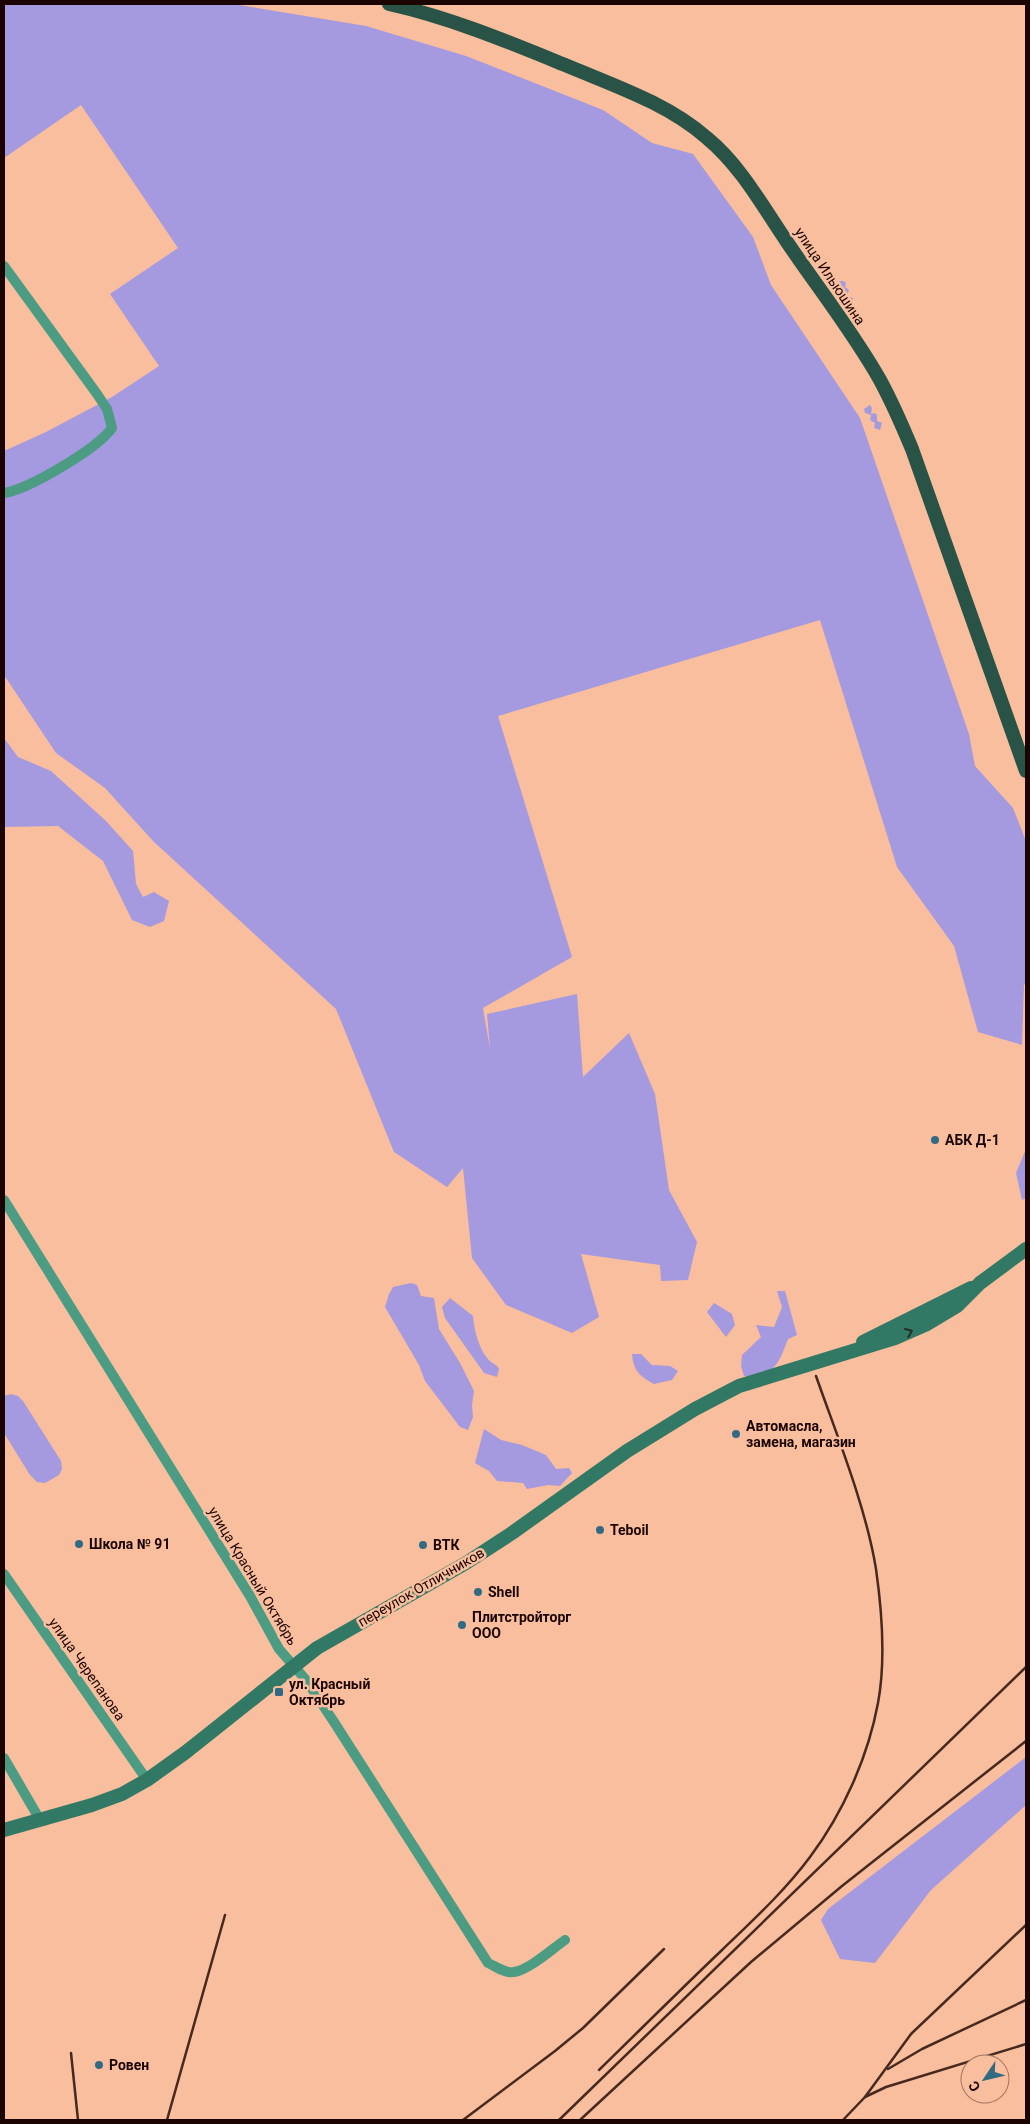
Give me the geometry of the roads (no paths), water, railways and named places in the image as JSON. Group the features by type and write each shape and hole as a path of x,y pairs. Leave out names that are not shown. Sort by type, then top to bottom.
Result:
{"highway":[{"name":"улица Ильюшина","path":"389,4 417,10 459,24 645,99 680,118 708,138 726,156 748,183 863,354 895,409 912,449 1026,770"}],"main road":[{"name":"переулок Отличников","path":"4,1830 92,1805 122,1794 147,1780 186,1752 317,1648 349,1628 466,1563 512,1533 627,1451 696,1409 739,1386 846,1353 887,1328 980,1283 1026,1249"}],"street":[{"path":"4,266 107,409 112,428 104,438 43,477 13,492 4,493"},
{"name":"улица Красный Октябрь","path":"4,1200 250,1596 279,1649 294,1666 334,1722 488,1963 500,1969 513,1972 529,1965 565,1940"},
{"name":"улица Черепанова","path":"5,1578 147,1780"},
{"path":"4,1758 40,1820"}],"railway":[{"path":"599,2070 756,1917 800,1870 833,1822 853,1784 868,1744 878,1703 882,1670 880,1602 876,1569 858,1497 816,1376"},
{"path":"559,2120 1026,1667"},
{"path":"580,2120 751,1962 842,1886 1026,1741"},
{"path":"167,2120 225,1915"},
{"path":"865,2097 911,2034 1026,1925"},
{"path":"463,2120 583,2028 664,1949"},
{"path":"888,2069 922,2049 1026,2000"},
{"path":"843,2120 865,2097 886,2087 1026,2044"},
{"path":"71,2053 78,2120"}],"place":[{"name":"АБК Д-1","path":"935,1140"},
{"name":"Автомасла, замена, магазин","path":"736,1434"},
{"name":"Teboil","path":"600,1530"},
{"name":"Школа № 91","path":"79,1544"},
{"name":"ВТК","path":"423,1545"},
{"name":"Shell","path":"478,1592"},
{"name":"Плитстройторг ООО","path":"462,1625"},
{"name":"ул. Красный Октябрь","path":"279,1692"},
{"name":"Ровен","path":"99,2065"}]}
